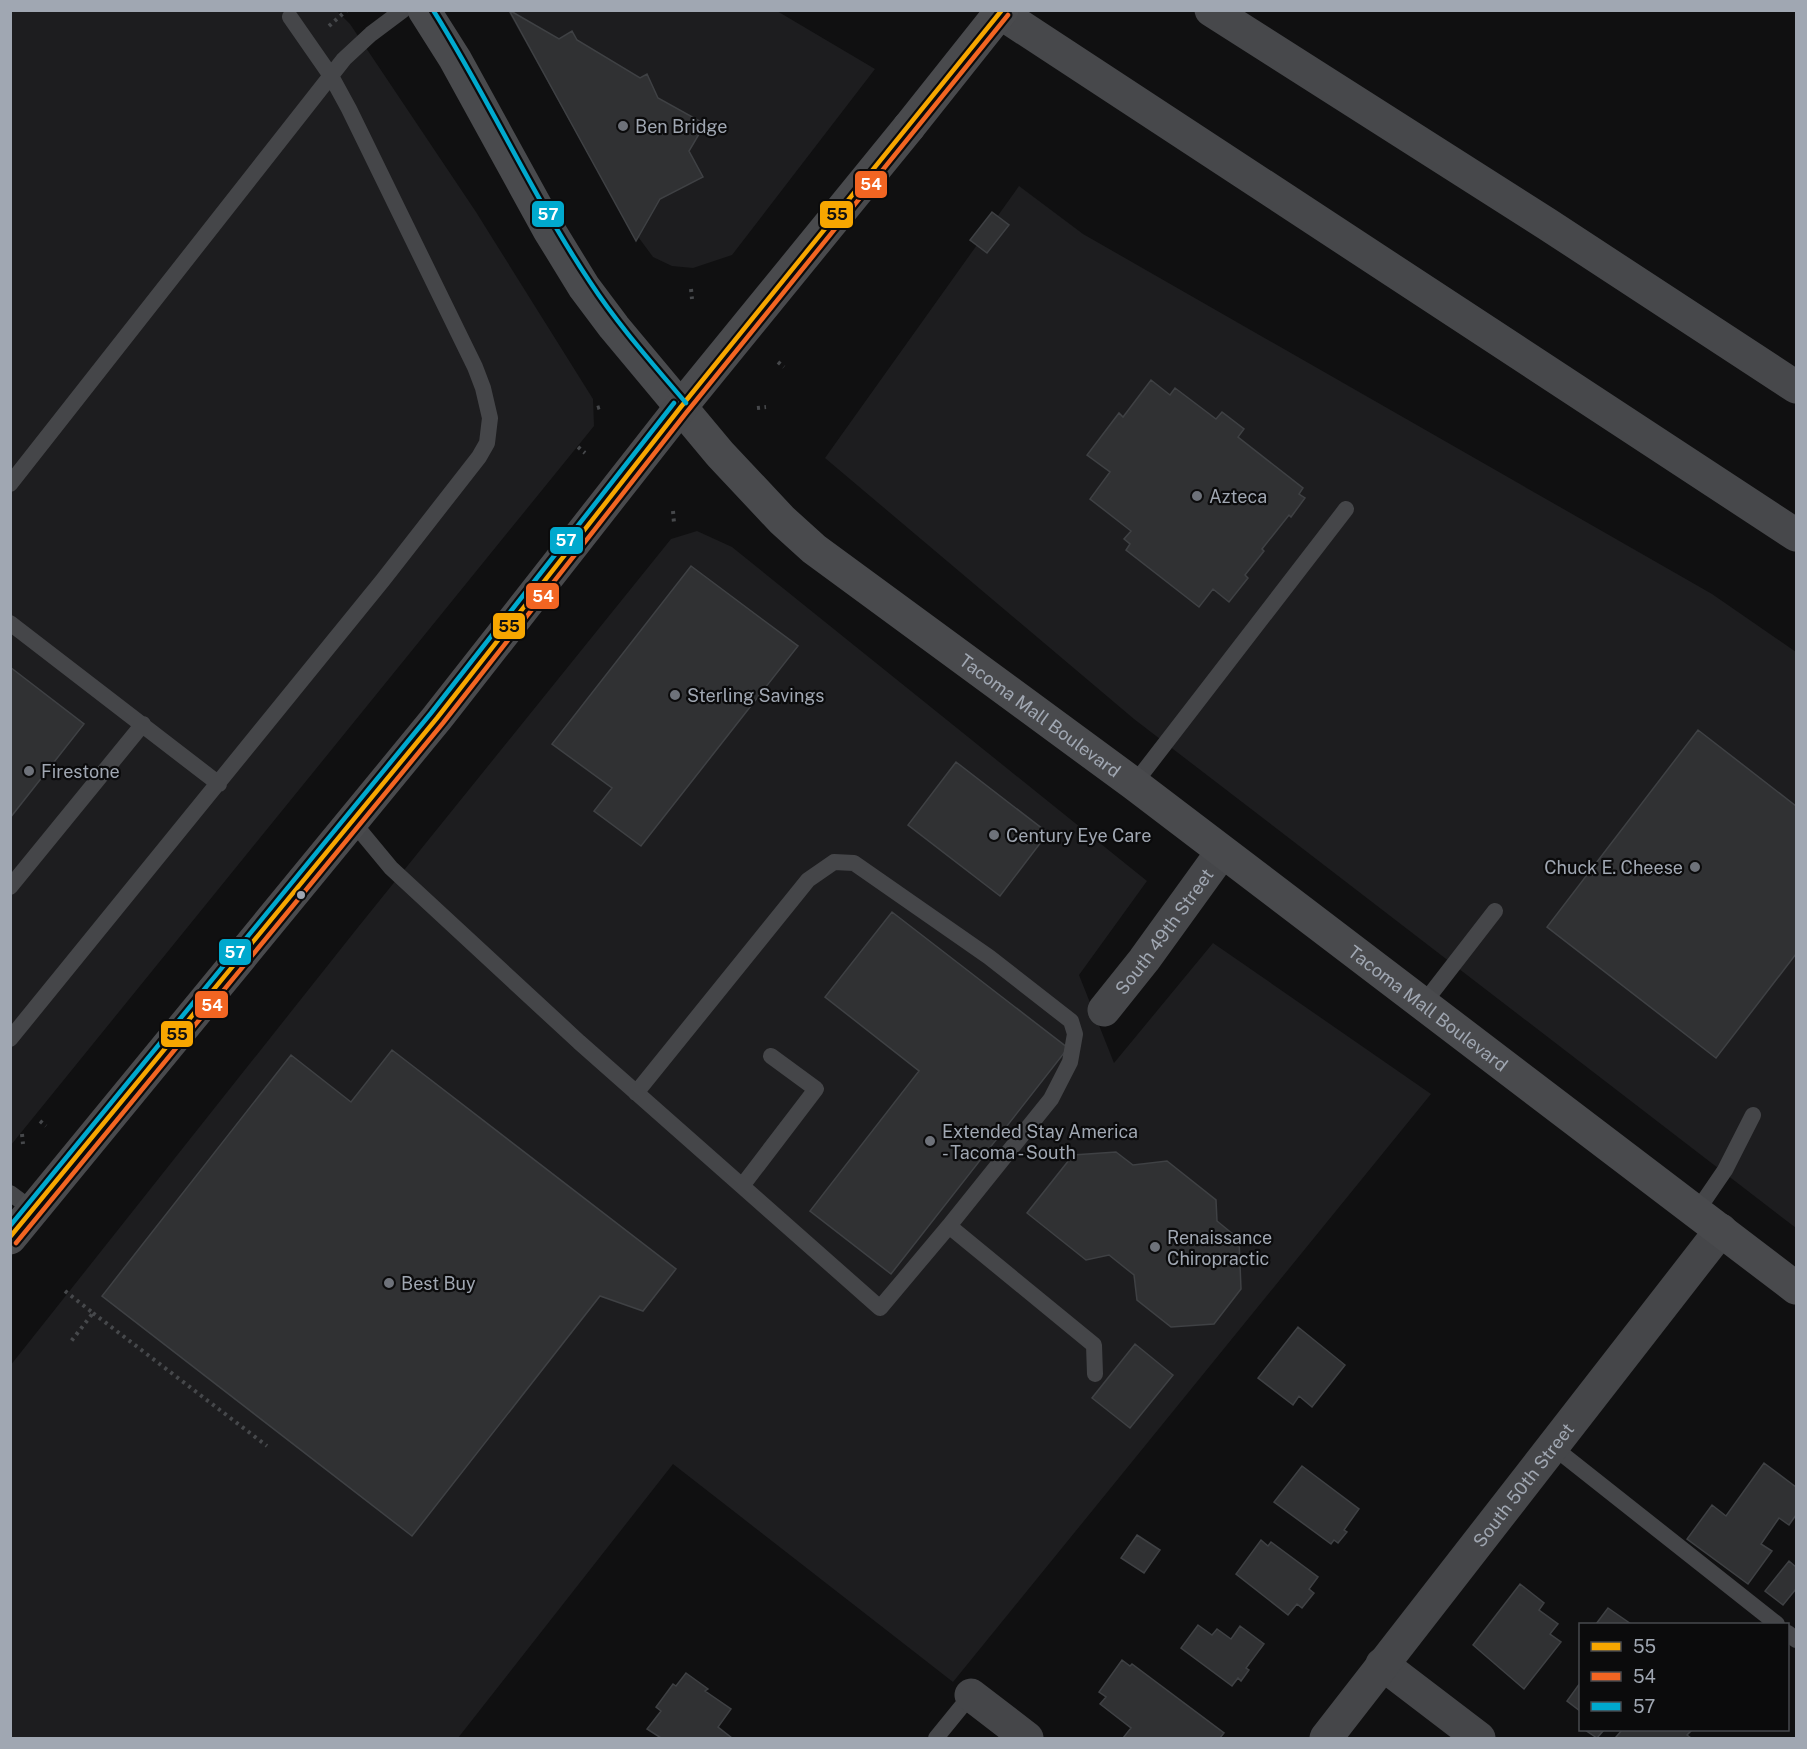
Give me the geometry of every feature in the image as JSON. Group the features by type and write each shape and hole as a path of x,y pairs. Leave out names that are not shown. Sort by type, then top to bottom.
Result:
{"highway":[{"path":"996,10 1797,535"},
{"path":"1211,10 1547,224 1797,387"},
{"path":"1642,435 1797,549"}],"main road":[{"path":"10,1238 22,1201 352,821 437,718 680,408 1002,10"},
{"name":"Tacoma Mall Boulevard","path":"420,11 455,59 549,230 584,287 680,408 782,520 814,549 1134,784 1797,1288"}],"street":[{"name":"South 49th Street","path":"1104,1010 1144,960 1222,852"},
{"name":"South 50th Street","path":"1326,1738 1552,1446 1709,1220"},
{"path":"1382,1664 1479,1738"},
{"path":"971,1695 1027,1738"}],"lane":[{"path":"10,484 344,59 358,46 420,11"},
{"path":"10,1039 219,784 463,478 487,443 490,429 488,406 475,367 368,145 331,76 290,17"},
{"path":"1134,784 1346,509"},
{"path":"10,623 219,784"},
{"path":"10,887 143,724"},
{"path":"352,821 391,868 579,1042 636,1093 742,1186 879,1308 1051,1099 1070,1062 1075,1034 1071,1021 998,964 855,863 834,862 808,880 636,1093"},
{"path":"1423,1004 1495,911"},
{"path":"742,1186 816,1089 771,1056"},
{"path":"1709,1220 1725,1170 1753,1115"},
{"path":"948,1226 1094,1345 1095,1374"},
{"path":"1552,1446 1776,1623"},
{"path":"936,1738 971,1695"}],"path":[{"path":"329,26 347,10"},
{"path":"691,289 692,299"},
{"path":"778,362 784,367"},
{"path":"597,408 604,406"},
{"path":"757,408 766,407"},
{"path":"578,447 585,453"},
{"path":"673,511 674,523"},
{"path":"40,1121 46,1126"},
{"path":"22,1134 23,1144"},
{"path":"64,1291 267,1446"},
{"path":"69,1344 93,1313"}],"shaded area":[{"path":"11,11 337,11 350,24 476,212 593,399 594,426 11,1145"},
{"path":"508,11 777,11 875,69 732,255 693,268 672,266 653,257 622,215"},
{"path":"1019,186 1083,234 1712,594 1796,652 1796,1228 1134,719 825,458"},
{"path":"697,531 732,547 1147,881 1079,975 1114,1063 1213,943 1431,1094 953,1682 673,1464 458,1738 11,1738 10,1366 359,926 671,539"}],"building":[{"path":"509,10 559,39 572,31 577,40 640,78 647,74 658,98 705,124 689,151 703,177 660,199 636,241"},
{"path":"992,212 1009,225 987,253 970,240"},
{"name":"Azteca","path":"1151,380 1170,395 1175,388 1216,419 1222,412 1244,429 1238,437 1303,488 1299,494 1305,498 1262,549 1264,551 1245,575 1248,578 1229,602 1213,589 1199,607 1126,550 1130,544 1124,539 1131,531 1090,499 1110,472 1087,455 1119,413 1123,417"},
{"name":"Sterling Savings","path":"691,566 798,646 641,846 594,811 612,788 552,744"},
{"name":"Firestone","path":"10,667 84,724 10,818"},
{"name":"Chuck E. Cheese","path":"1698,730 1796,806 1796,954 1716,1058 1547,927"},
{"path":"956,762 1048,833 1000,896 908,825"},
{"name":"Extended Stay America - Tacoma - South","path":"892,912 1068,1048 891,1274 810,1211 919,1071 825,997"},
{"name":"Best Buy","path":"392,1050 676,1269 643,1311 600,1296 412,1536 102,1296 291,1055 351,1102"},
{"name":"Renaissance Chiropractic","path":"1116,1152 1133,1165 1167,1161 1216,1200 1217,1221 1239,1239 1241,1289 1214,1324 1171,1327 1137,1300 1134,1275 1109,1255 1086,1260 1027,1213 1073,1155"},
{"path":"1298,1327 1345,1365 1312,1407 1299,1396 1293,1405 1258,1378"},
{"path":"1135,1344 1173,1375 1130,1428 1092,1398"},
{"path":"1764,1463 1796,1487 1796,1515 1789,1525 1779,1518 1761,1544 1772,1551 1748,1584 1687,1539 1712,1505 1726,1516"},
{"path":"1302,1466 1359,1509 1344,1530 1347,1532 1338,1543 1334,1540 1331,1544 1274,1502"},
{"path":"1137,1535 1160,1550 1144,1573 1121,1558"},
{"path":"1261,1540 1268,1546 1271,1542 1318,1577 1309,1589 1314,1593 1302,1608 1297,1604 1288,1615 1236,1574"},
{"path":"1789,1561 1796,1567 1796,1589 1783,1605 1765,1591"},
{"path":"1520,1584 1544,1603 1539,1610 1558,1624 1550,1634 1561,1642 1524,1689 1473,1645"},
{"path":"1608,1608 1630,1623 1597,1623"},
{"path":"1198,1625 1212,1635 1217,1629 1231,1639 1240,1626 1264,1644 1246,1668 1249,1670 1241,1681 1238,1678 1232,1686 1181,1648"},
{"path":"1122,1660 1130,1666 1132,1664 1224,1733 1220,1738 1123,1738 1131,1728 1100,1704 1106,1697 1099,1692"},
{"path":"686,1673 708,1689 705,1691 731,1709 718,1727 732,1738 661,1738 647,1729 661,1711 656,1707 673,1684 676,1686"},
{"path":"1579,1684 1579,1710 1567,1701"},
{"path":"1586,1731 1603,1731 1597,1738"},
{"path":"1621,1731 1691,1731 1687,1735 1691,1738 1616,1737"}],"transit line":[{"name":"57","path":"433,10 549,215 590,282 624,329 686,403"},
{"name":"55","path":"10,1237 437,718 680,408 1002,10"},
{"name":"54","path":"16,1243 443,723 686,413 1008,15"},
{"name":"57","path":"10,1226 431,713 674,403"}],"place":[{"name":"Ben Bridge","path":"623,126"},
{"name":"Azteca","path":"1197,496"},
{"name":"Sterling Savings","path":"675,695"},
{"name":"Firestone","path":"29,771"},
{"name":"Century Eye Care","path":"994,835"},
{"name":"Chuck E. Cheese","path":"1695,867"},
{"name":"Extended Stay America - Tacoma - South","path":"930,1141"},
{"name":"Renaissance Chiropractic","path":"1155,1247"},
{"name":"Best Buy","path":"389,1283"}]}
